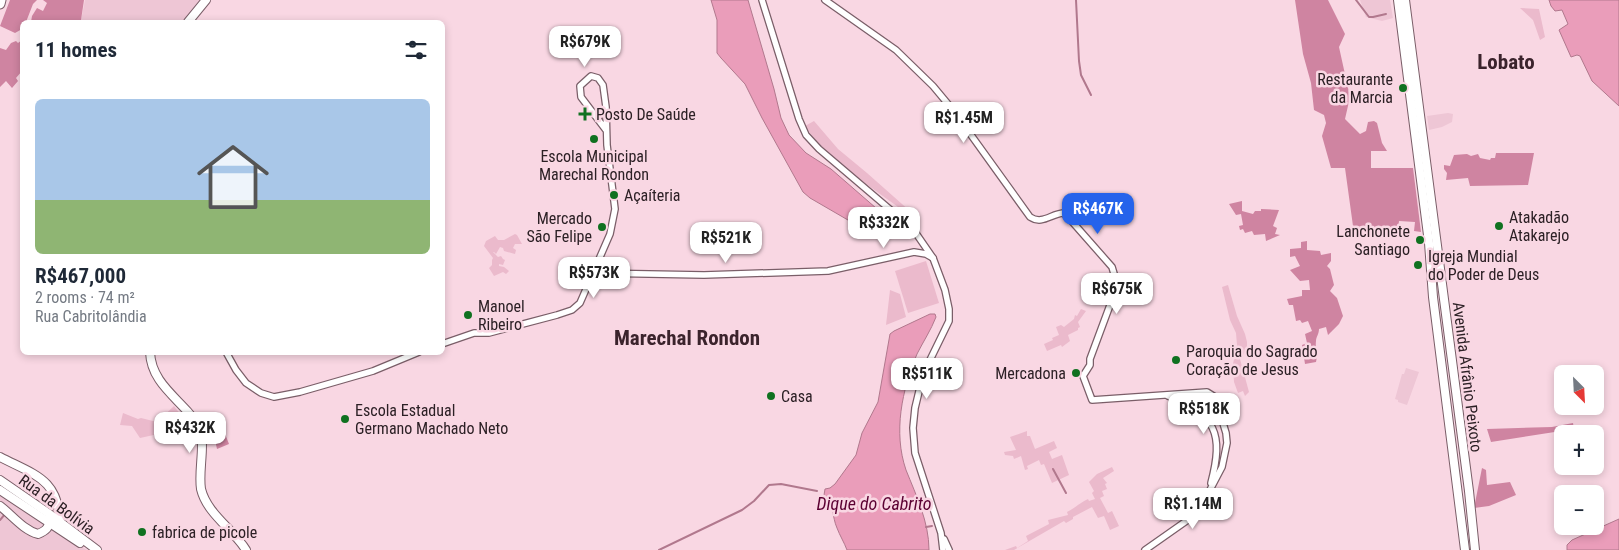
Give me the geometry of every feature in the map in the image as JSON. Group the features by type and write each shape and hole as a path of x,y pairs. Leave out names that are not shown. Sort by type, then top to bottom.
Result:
{"highway":[{"path":"0,4 2,0"}],"main road":[{"path":"190,20 206,0"},
{"name":"Avenida Afrânio Peixoto","path":"1398,0 1428,233 1433,297 1465,550"},
{"name":"Avenida Afrânio Peixoto","path":"1405,0 1475,550"},
{"path":"150,355 152,367 159,381 178,400 199,427 201,483 206,501 213,512 246,550"},
{"path":"0,457 40,477 50,487 56,502 60,526"},
{"name":"Rua da Bolívia","path":"0,480 48,513 60,526 96,550"},
{"name":"Rua da Bolívia","path":"0,490 49,523 60,526"},
{"path":"0,506 30,532 38,534 48,526 48,513 53,510 56,502"}],"street":[{"path":"762,0 799,119 806,135 819,149 908,223 923,241 933,258 945,290 950,316 921,383 915,408 913,428 916,458 941,533 949,550"},
{"path":"825,0 896,50 933,86 953,110 1030,217 1042,220 1062,212 1112,267 1116,289 1090,359 1090,365 1083,377 1091,399 1093,401 1207,392 1215,397 1226,433 1227,443 1222,467 1192,517 1147,549"},
{"path":"445,343 474,333 489,333 572,310 581,300 610,234 615,210 603,84 598,78 591,76 580,86 581,97 606,130"},
{"path":"914,252 918,250 923,241"},
{"path":"594,273 704,275 828,271 914,252 923,253 933,258"},
{"path":"228,355 246,383 261,393 274,397 300,392 373,371 412,355"},
{"path":"1166,395 1190,406 1205,416 1210,422 1216,436 1217,445 1209,490"},
{"path":"1216,457 1224,458"},
{"path":"941,533 943,550"}],"shaded area":[{"path":"10,0 37,0 33,4 27,20 20,20 20,30 15,33 0,26"},
{"path":"43,0 84,0 81,20 31,20 37,8 43,11 47,3"},
{"path":"85,0 200,0 185,20 81,20"},
{"path":"1295,0 1328,0 1345,34 1339,47 1350,97 1345,119 1360,134 1366,131 1368,122 1374,121 1377,123 1382,143 1387,151 1371,151 1371,168 1413,168 1421,232 1414,231 1415,222 1399,221 1398,230 1353,226 1345,168 1331,168 1322,136 1326,123 1324,115 1314,110 1311,83 1303,54"},
{"path":"1360,0 1390,0 1393,18 1382,21 1366,17"},
{"path":"1520,8 1539,9 1545,37 1540,40 1533,20"},
{"path":"16,41 18,43 20,42 20,73 16,78 18,81 12,88 6,81 0,87 0,48 6,50 11,43"},
{"path":"1453,114 1452,122 1429,130 1427,116"},
{"path":"814,121 838,149 911,212 912,221 901,209 849,171 812,136 805,126"},
{"path":"1496,153 1534,153 1528,185 1470,186 1468,178 1446,180 1447,173 1444,165 1450,166 1454,155 1467,154 1471,156 1478,154 1480,158 1490,160 1495,158"},
{"path":"1242,201 1242,211 1253,214 1255,211 1261,211 1261,209 1279,210 1273,226 1277,228 1275,234 1280,235 1266,241 1265,234 1254,235 1252,231 1245,233 1243,229 1240,230 1239,226 1243,225 1241,214 1236,215 1229,204"},
{"path":"515,234 522,244 515,244 513,248 516,250 515,254 504,251 500,247 496,254 493,252 498,257 501,256 505,260 503,265 499,264 499,266 509,271 506,274 503,272 494,276 489,268 492,265 493,258 484,246 486,241 495,236 498,240 504,240"},
{"path":"1307,241 1307,250 1320,251 1321,255 1331,253 1331,261 1327,266 1330,269 1334,285 1330,291 1337,298 1343,316 1339,324 1328,335 1326,327 1319,329 1316,340 1316,362 1305,364 1302,345 1307,343 1305,334 1312,331 1308,321 1302,323 1300,320 1296,321 1293,305 1289,305 1287,299 1302,296 1302,290 1310,290 1309,280 1300,281 1290,270 1300,266 1295,256 1290,257 1290,249 1301,248 1301,242"},
{"path":"926,261 939,303 908,313 895,271"},
{"path":"1228,285 1247,342 1247,349 1240,359 1249,392 1245,396 1243,391 1238,393 1234,382 1233,364 1237,345 1236,333 1230,320 1222,287"},
{"path":"890,290 900,294 906,317 886,325"},
{"path":"1081,309 1086,311 1078,322 1080,327 1078,330 1068,335 1070,341 1062,347 1061,345 1047,351 1044,344 1059,335 1056,327 1061,325 1064,327 1074,319 1075,315 1077,316"},
{"path":"1406,368 1419,372 1407,405 1395,399 1402,374 1404,374"},
{"path":"174,406 190,427 140,438 132,426 120,425 123,413 138,419 157,422"},
{"path":"218,416 229,444 217,449 215,440 208,438 203,423"},
{"path":"1554,427 1554,432 1491,442 1487,429"},
{"path":"1027,431 1027,436 1030,436 1035,449 1054,441 1057,448 1049,452 1052,459 1062,455 1069,475 1052,483 1044,464 1041,465 1039,460 1027,466 1028,469 1025,470 1021,456 1014,459 1013,456 1005,455 1004,452 1016,450 1010,437"},
{"path":"1112,467 1114,471 1103,478 1107,483 1105,484 1107,489 1102,491 1104,496 1100,498 1108,513 1112,511 1119,526 1110,530 1104,516 1098,518 1092,507 1014,550 1005,550 1016,546 1017,548 1028,541 1026,536 1049,524 1048,520 1068,515 1067,512 1088,499 1089,501 1095,499 1092,493 1094,491 1089,482 1097,474"},
{"path":"1482,468 1486,470 1487,485 1510,482 1516,495 1489,506 1474,508"},
{"path":"0,487 72,540 87,550 0,550"}],"water":[{"path":"711,0 748,0 781,118 789,135 806,153 831,169 884,215 886,221 881,226 860,227 803,192 745,84 717,53 717,20"},
{"path":"1549,0 1619,0 1619,106 1592,81 1580,56 1571,57 1559,30 1568,24 1562,10 1555,11"},
{"name":"Dique do Cabrito","path":"930,314 935,314 936,317 917,354 907,382 900,426 902,456 927,529 929,550 847,550 835,524 830,502 824,495 825,489 835,484 856,455 862,433 878,402 890,334"},
{"path":"1619,519 1619,550 1567,550 1567,545 1572,540 1583,535 1604,535 1604,526"}],"waterway":[{"path":"1076,0 1081,75 1091,95"},
{"path":"1356,0 1369,17 1386,14"},
{"path":"1053,469 1066,493"},
{"path":"659,550 742,510 754,501 769,485 781,484 817,491"},
{"path":"0,520 5,514"},
{"path":"926,527 932,526"}],"place":[{"name":"Restaurante da Marcia","path":"1403,88"},
{"name":"Posto De Saúde","path":"585,114"},
{"name":"Escola Municipal Marechal Rondon","path":"594,139"},
{"name":"Açaíteria","path":"614,195"},
{"name":"Atakadão Atakarejo","path":"1499,226"},
{"name":"Mercado São Felipe","path":"602,227"},
{"name":"Lanchonete Santiago","path":"1420,240"},
{"name":"Igreja Mundial do Poder de Deus","path":"1418,265"},
{"name":"Manoel Ribeiro","path":"468,315"},
{"name":"Paroquia do Sagrado Coração de Jesus","path":"1176,360"},
{"name":"Mercadona","path":"1076,373"},
{"name":"Casa","path":"771,396"},
{"name":"Escola Estadual Germano Machado Neto","path":"345,419"},
{"name":"fabrica de picole","path":"142,532"}],"district":[{"name":"Lobato","path":"1506,62"},
{"name":"Marechal Rondon","path":"687,338"}]}
